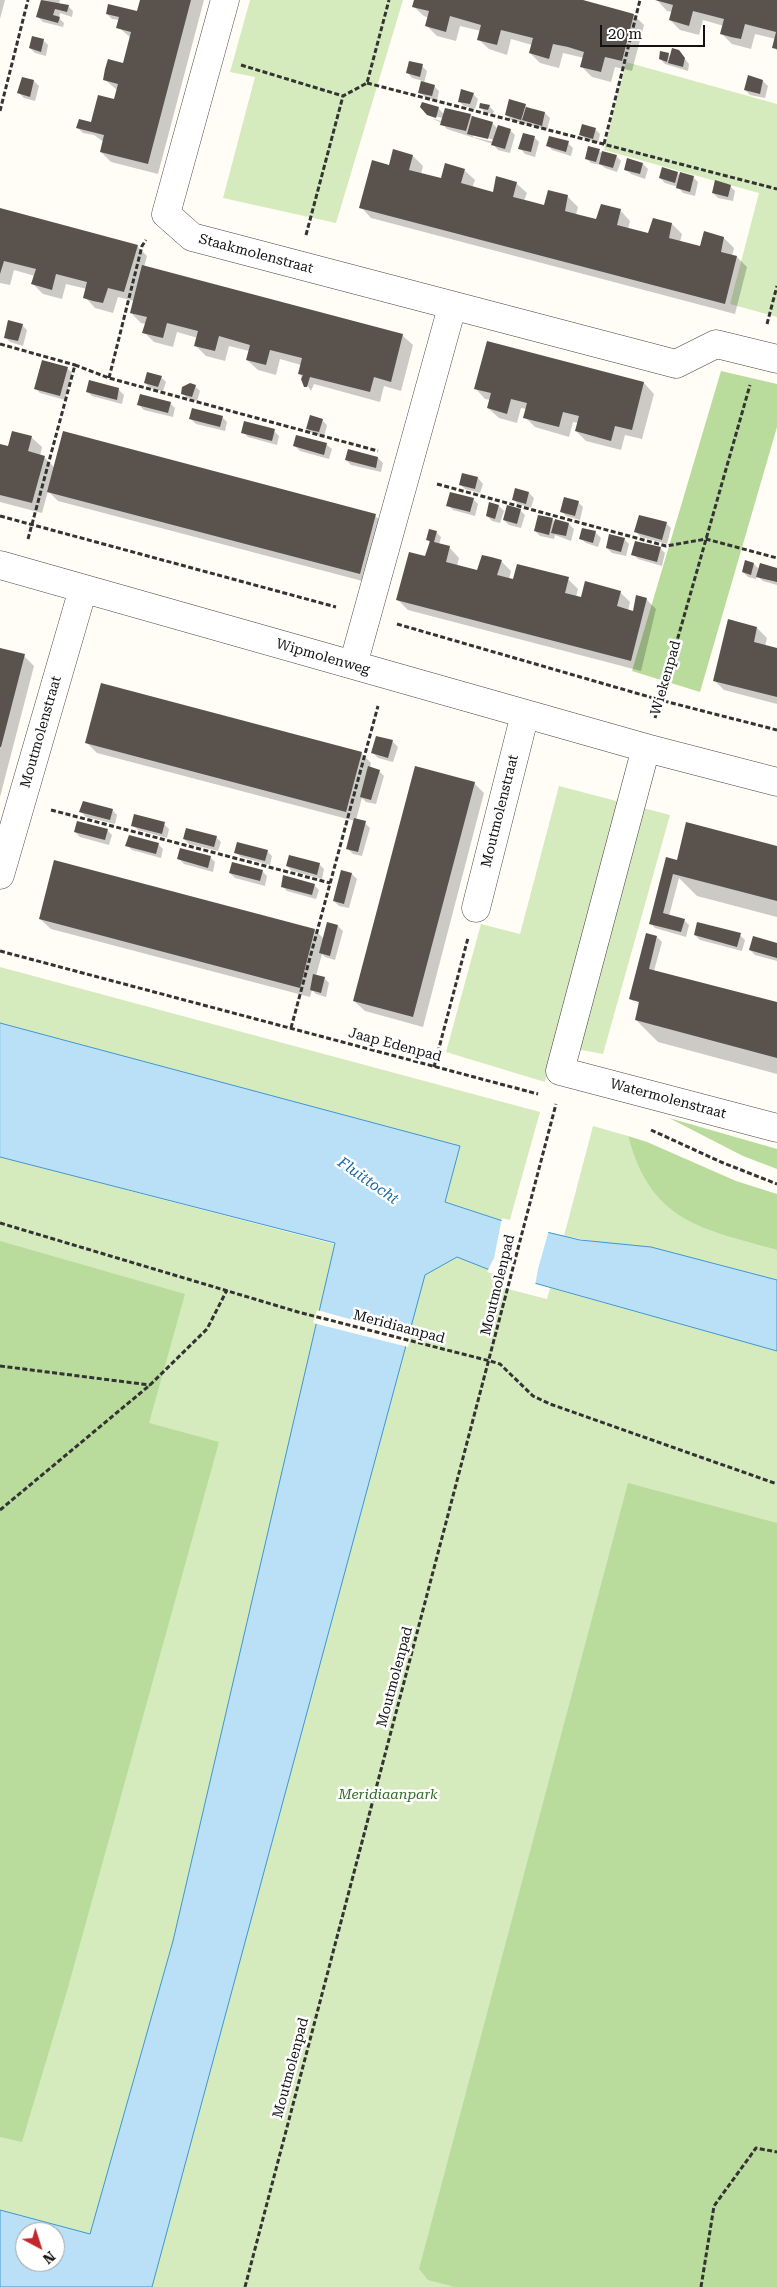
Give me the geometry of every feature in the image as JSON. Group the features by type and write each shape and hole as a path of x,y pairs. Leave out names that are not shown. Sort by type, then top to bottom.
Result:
{"street":[{"path":"166,214 225,0"},
{"name":"Staakmolenstraat","path":"166,214 192,237 452,307 676,364 716,344 768,357"},
{"path":"354,665 452,307"},
{"name":"Wipmolenweg","path":"10,568 524,714 777,782"},
{"name":"Moutmolenstraat","path":"0,875 82,589"},
{"name":"Moutmolenstraat","path":"476,908 524,714"},
{"path":"560,1071 646,748"},
{"name":"Watermolenstraat","path":"560,1071 777,1128"}],"path":[{"path":"0,111 28,0"},
{"path":"367,83 389,0"},
{"path":"604,144 640,0"},
{"path":"210,56 343,96 367,83 777,189"},
{"path":"298,265 343,96"},
{"path":"109,378 142,246 166,214"},
{"name":"Wiekenpad","path":"646,748 706,539 768,357 777,286"},
{"path":"0,344 75,365 109,378 381,452 406,475 666,546 706,539 777,558"},
{"path":"10,568 75,365"},
{"path":"291,1028 386,674"},
{"path":"21,802 330,883"},
{"path":"434,1067 476,908"},
{"name":"Jaap Edenpad","path":"0,951 557,1100"},
{"name":"Moutmolenpad","path":"245,2287 490,1361 557,1100 560,1071"},
{"path":"644,1127 721,1162 777,1184"},
{"name":"Meridiaanpad","path":"0,1223 298,1312 500,1364 533,1396 550,1404 777,1484"},
{"path":"0,1510 150,1385 207,1329 226,1290"},
{"path":"0,1366 150,1385"},
{"path":"701,2287 714,2206 756,2148 777,2152"}],"green space":[{"path":"250,0 403,0 336,223 223,198 255,77 230,72"},
{"path":"626,62 777,104 777,317 730,304 759,193 604,150"},
{"path":"721,371 777,384 777,427 700,692 632,671"},
{"path":"559,786 670,815 603,1054 555,1045 545,1082 446,1052 481,924 520,934"},
{"path":"0,967 540,1112 509,1223 445,1202 459,1146 0,1023"},
{"path":"669,1118 777,1149 777,1169 743,1156"},
{"path":"593,1126 628,1136 638,1165 651,1187 666,1204 683,1217 725,1235 777,1250 777,1280 710,1262 564,1236"},
{"path":"628,1136 647,1142 736,1181 777,1194 777,1250 703,1227 683,1217 665,1204 650,1187 638,1165"},
{"name":"Meridiaanpark","path":"0,1157 334,1244 457,1257 495,1272 492,1285 547,1299 550,1288 777,1351 777,2287 0,2287"},
{"path":"0,1241 185,1294 149,1423 219,1442 67,1991 22,2142 0,2137"},
{"path":"628,1483 777,1523 777,2287 455,2287 428,2280 419,2269"}],"water":[{"name":"Fluittocht","path":"0,1023 460,1146 445,1202 509,1223 580,1240 651,1247 777,1280 777,1351 495,1272 457,1257 425,1275 152,2287 0,2287 0,2210 45,2222 15,2222 15,2272 65,2272 65,2227 90,2234 173,1941 335,1243 0,1157"}],"pier":[{"path":"502,1218 549,1230 535,1286 487,1272 494,1258"},
{"path":"317,1310 411,1336 408,1347 313,1323"}],"building":[{"path":"41,0 69,5 67,12 55,9 53,15 60,17 58,23 36,17"},
{"path":"140,0 191,0 148,164 100,152 104,135 76,128 79,119 91,122 98,95 114,99 118,84 103,80 105,69 108,59 123,63 131,32 116,28 119,17 106,14 108,4 137,11"},
{"path":"414,0 583,0 634,14 622,61 605,57 601,72 580,67 584,52 568,47 553,44 549,59 529,53 533,38 501,30 497,45 477,40 481,25 450,16 446,32 425,26 429,11 412,7"},
{"path":"655,0 777,0 777,49 772,48 776,32 745,24 741,39 731,37 720,34 724,19 693,11 689,26 669,20 673,5"},
{"path":"32,36 44,39 41,52 29,48"},
{"path":"672,48 679,50 685,58 683,67 668,63"},
{"path":"660,51 669,53 667,62 659,59"},
{"path":"409,61 423,64 420,77 406,73"},
{"path":"748,75 763,80 760,94 744,90"},
{"path":"22,77 34,80 30,97 17,93"},
{"path":"421,81 435,85 432,96 418,93"},
{"path":"461,89 474,93 470,104 458,102"},
{"path":"509,99 526,104 521,120 505,115"},
{"path":"422,102 439,107 436,118 427,115 420,107"},
{"path":"480,103 490,105 488,110 479,108"},
{"path":"526,107 545,112 542,126 522,120"},
{"path":"445,108 471,114 466,131 440,125"},
{"path":"472,116 493,122 488,139 467,134"},
{"path":"582,124 596,128 593,139 579,135"},
{"path":"498,125 511,129 505,149 491,145"},
{"path":"523,133 535,136 531,152 518,149"},
{"path":"549,136 569,141 566,152 546,146"},
{"path":"588,146 600,149 596,162 585,159"},
{"path":"393,149 413,155 409,170 441,178 445,163 465,169 461,183 493,192 496,176 517,182 513,197 544,205 548,190 568,195 565,211 580,215 596,219 601,204 621,209 617,225 648,233 653,218 672,223 669,238 700,246 704,231 724,237 721,252 737,256 725,304 359,208 372,160 389,165"},
{"path":"602,151 617,155 613,168 599,164"},
{"path":"627,158 643,163 640,174 624,170"},
{"path":"662,167 678,172 675,183 659,178"},
{"path":"680,172 694,176 690,192 676,188"},
{"path":"715,180 731,185 728,197 712,193"},
{"path":"0,208 138,245 124,292 108,288 103,303 83,298 87,282 56,274 52,290 31,284 36,269 4,261 0,274"},
{"path":"142,265 403,334 391,382 374,377 370,392 310,377 307,387 304,387 301,379 303,375 298,374 302,358 270,350 266,365 246,360 250,345 219,336 215,351 194,346 198,331 167,323 163,338 142,333 147,317 130,313"},
{"path":"8,320 23,324 18,341 4,338"},
{"path":"487,341 644,382 632,430 615,426 611,441 575,431 579,416 563,412 559,427 523,418 527,403 511,399 507,414 487,408 491,393 474,389"},
{"path":"42,360 68,367 60,396 34,389"},
{"path":"147,372 162,376 158,387 144,383"},
{"path":"89,380 119,388 117,400 86,392"},
{"path":"190,383 196,385 192,397 181,394 182,387"},
{"path":"140,394 171,402 168,413 137,405"},
{"path":"192,408 223,416 220,427 189,419"},
{"path":"310,415 323,419 319,432 306,429"},
{"path":"244,421 275,429 272,441 241,433"},
{"path":"12,431 32,436 28,451 45,456 32,503 0,495 0,444 8,446"},
{"path":"63,431 376,514 360,574 47,492"},
{"path":"296,435 327,443 324,455 293,446"},
{"path":"348,449 378,457 376,468 345,460"},
{"path":"462,473 478,477 475,489 459,485"},
{"path":"515,488 529,492 526,504 512,500"},
{"path":"450,492 474,498 470,512 446,506"},
{"path":"564,497 579,501 575,516 560,512"},
{"path":"489,502 499,505 495,519 486,516"},
{"path":"507,505 521,509 517,524 503,520"},
{"path":"538,515 553,518 549,535 534,531"},
{"path":"639,515 667,522 662,540 634,532"},
{"path":"555,519 569,523 566,536 551,533"},
{"path":"582,528 596,531 593,543 579,539"},
{"path":"429,529 437,531 434,542 450,546 446,562 477,570 482,555 502,560 497,575 513,579 517,564 569,577 565,593 581,597 585,581 621,591 617,606 633,611 636,595 647,598 631,661 396,600 409,552 425,556 430,541 426,540"},
{"path":"609,534 625,538 621,552 606,548"},
{"path":"635,541 661,547 657,562 631,555"},
{"path":"745,560 754,563 751,575 742,572"},
{"path":"760,563 777,568 777,582 756,577"},
{"path":"728,619 757,627 754,642 777,648 777,697 713,681"},
{"path":"0,648 25,654 1,747 0,747"},
{"path":"101,683 362,752 346,812 85,743"},
{"path":"376,736 393,740 388,758 371,753"},
{"path":"368,766 380,770 371,800 360,797"},
{"path":"415,766 475,782 413,1017 353,1001"},
{"path":"83,801 113,809 110,820 79,812"},
{"path":"134,814 165,822 162,834 131,826"},
{"path":"354,818 366,821 358,852 346,849"},
{"path":"77,821 108,829 105,840 74,832"},
{"path":"686,822 777,846 777,901 673,874 663,913 685,919 681,932 649,924 666,857 677,860"},
{"path":"186,828 217,836 214,847 183,839"},
{"path":"129,835 159,843 156,854 125,846"},
{"path":"237,842 268,850 265,861 234,853"},
{"path":"180,848 211,856 208,868 177,859"},
{"path":"289,855 320,863 317,875 286,866"},
{"path":"54,860 315,929 300,988 39,919"},
{"path":"232,862 263,870 260,881 229,873"},
{"path":"341,870 352,873 344,904 333,901"},
{"path":"283,875 315,884 312,895 281,887"},
{"path":"327,922 338,925 330,956 319,953"},
{"path":"697,922 741,933 737,947 694,935"},
{"path":"646,933 657,936 649,969 777,1002 777,1058 635,1020 639,1002 629,999"},
{"path":"753,936 777,943 777,958 749,950"},
{"path":"313,974 325,977 321,993 310,990"}]}
